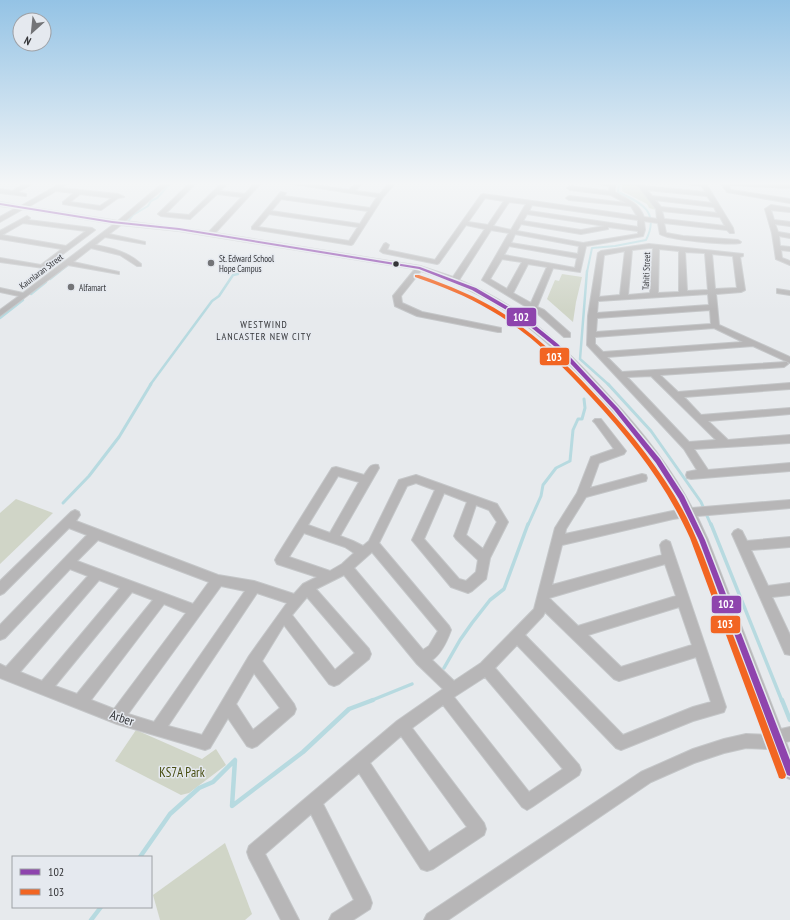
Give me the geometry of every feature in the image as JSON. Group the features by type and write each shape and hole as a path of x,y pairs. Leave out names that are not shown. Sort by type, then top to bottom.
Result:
{"street":[{"path":"0,234 16,225"},
{"path":"0,260 42,267 92,230 58,225"},
{"name":"Kaunlaran Street","path":"0,314 117,225"},
{"path":"142,225 166,227 420,268 455,280 506,307 547,337 571,360 641,438 666,471 690,512 784,736 790,772"},
{"path":"211,234 219,225"},
{"path":"256,225 254,228 352,243 362,226 355,225"},
{"path":"386,245 383,250 413,253 437,262 463,225"},
{"path":"470,225 583,245 641,236 643,225"},
{"path":"455,280 491,225"},
{"path":"517,225 486,280 548,317 567,335"},
{"path":"537,225 581,232 618,226"},
{"path":"611,225 642,230"},
{"path":"660,225 663,234 683,238 738,242 728,225"},
{"path":"699,225 730,228"},
{"path":"772,225 779,259 790,263"},
{"path":"775,233 790,236"},
{"path":"103,235 143,243"},
{"path":"0,238 68,248"},
{"path":"506,244 581,256"},
{"path":"499,256 578,270 583,245"},
{"path":"89,246 115,251 126,255 140,265"},
{"path":"596,299 741,290 739,255 656,246 629,248 601,253 596,299 592,316 591,345 687,446 705,474"},
{"name":"Tahiti Street","path":"654,296 656,246"},
{"path":"777,247 790,249"},
{"path":"624,298 629,248"},
{"path":"682,250 683,294"},
{"path":"708,252 715,326"},
{"path":"509,293 526,261"},
{"path":"67,263 117,273"},
{"path":"533,307 551,266"},
{"path":"420,268 397,296 398,304 420,314 498,330"},
{"path":"739,276 748,278"},
{"path":"0,290 24,295"},
{"path":"780,291 790,293"},
{"path":"592,316 713,307"},
{"path":"592,335 715,326 785,360 790,372"},
{"path":"600,354 753,344"},
{"path":"621,375 785,360"},
{"path":"652,372 726,444"},
{"path":"676,395 790,386"},
{"path":"700,418 790,411"},
{"path":"290,920 255,852 402,726 486,668 539,612 561,528 582,494 595,460 621,451 598,421"},
{"path":"687,446 790,439"},
{"path":"692,475 790,467"},
{"path":"333,538 374,468"},
{"path":"330,576 282,560 336,471 366,480"},
{"path":"582,494 642,478"},
{"path":"254,661 289,709 252,740 228,705 254,661 284,614 296,600 307,588 346,568 369,549 403,483 416,479 441,488 473,500 493,507 503,522 484,558 482,575 468,587 455,583 418,540 441,488"},
{"path":"473,500 460,536 484,558"},
{"path":"557,541 673,514 790,504"},
{"path":"0,589 72,518 96,534 218,580 254,587 296,600"},
{"path":"301,527 349,544 369,549 445,630 434,651 422,659"},
{"path":"0,634 96,534"},
{"path":"738,534 789,644"},
{"path":"744,546 790,542"},
{"path":"517,636 621,743 693,714 719,707 666,545"},
{"path":"544,597 669,558"},
{"path":"68,563 195,610"},
{"path":"346,568 449,693 527,802 574,770 486,668"},
{"path":"4,672 97,574"},
{"path":"117,717 218,580"},
{"path":"45,688 129,586"},
{"path":"157,730 254,587"},
{"path":"284,614 334,678 364,654 307,588"},
{"path":"764,592 790,589"},
{"path":"544,597 576,634 619,674 699,649"},
{"path":"80,702 162,598"},
{"path":"576,634 683,600"},
{"name":"Arber","path":"4,672 117,717 205,743 228,705"},
{"path":"360,762 427,863 478,829 402,726"},
{"path":"433,920 646,777 693,756 724,746 746,741 769,742 784,736"},
{"path":"313,801 364,903 338,920"}],"green space":[{"path":"562,274 582,277 573,322 547,299 555,280 559,281"},
{"path":"16,499 53,513 0,564 0,513"},
{"name":"KS7A Park","path":"136,730 202,759 216,749 226,765 189,793 181,795 115,761"},
{"path":"225,843 252,914 245,920 160,920 153,895"}],"waterway":[{"path":"587,272 592,248 615,246 646,240 651,225"},
{"path":"59,272 67,266"},
{"path":"50,279 60,271"},
{"path":"587,271 580,359 609,385"},
{"path":"150,385 212,301 219,296 233,275 238,274"},
{"path":"31,294 46,282"},
{"path":"0,318 23,300"},
{"path":"63,503 89,476 119,437 151,384"},
{"path":"609,385 651,431 701,502 711,525"},
{"path":"528,525 541,496 543,485 556,468 570,461 573,430 578,419 582,419 585,408 584,399"},
{"path":"444,668 460,640 472,623 490,600 504,589 528,524"},
{"path":"711,524 782,701"},
{"path":"370,701 412,684"},
{"path":"141,856 170,814 199,788 213,782 235,760 232,806 303,752 349,709 373,700"},
{"path":"782,700 790,720"},
{"path":"91,920 100,908"}],"transit line":[{"name":"102","path":"140,225 179,229 420,268 474,289 519,315 556,345 616,409 658,461 682,498 702,540 790,772"},
{"name":"103","path":"417,276 450,288 482,303 502,315 528,334 588,390 640,449 664,483 693,538 782,775"}],"place":[{"name":"St. Edward School Hope Campus","path":"211,263"},
{"name":"Alfamart","path":"71,287"}],"district":[{"name":"WESTWIND LANCASTER NEW CITY","path":"264,330"}]}
